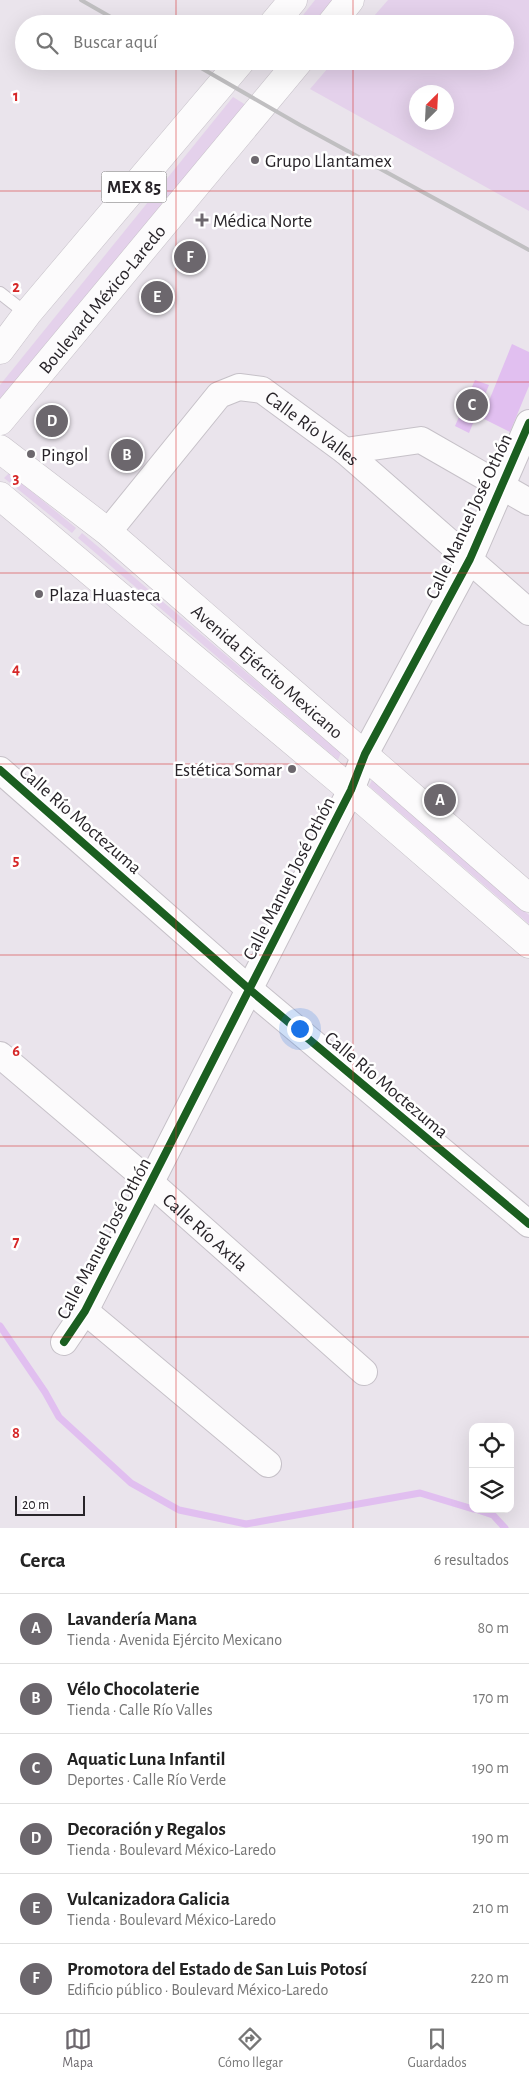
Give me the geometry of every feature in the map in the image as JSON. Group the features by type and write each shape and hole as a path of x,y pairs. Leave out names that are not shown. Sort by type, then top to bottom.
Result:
{"main road":[{"path":"280,15 293,0"},
{"path":"338,15 350,0"},
{"name":"MEX 85","path":"0,350 27,314 233,70"},
{"name":"Boulevard México-Laredo","path":"0,420 292,70"},
{"path":"0,329 27,314"},
{"name":"Avenida Ejército Mexicano","path":"0,450 108,532 366,754 529,898"},
{"name":"Avenida Ejército Mexicano","path":"0,496 351,790 529,944"}],"street":[{"name":"Calle Río Valles","path":"108,532 219,395 239,386 262,390 344,451 529,612"},
{"name":"Calle Manuel José Othón","path":"64,1342 85,1311 351,790 366,754 470,559 529,423"},
{"path":"344,451 421,440 529,502"},
{"name":"Calle Río Moctezuma","path":"0,770 250,989 529,1224"},
{"name":"Calle Río Axtla","path":"0,1055 151,1183 364,1372"},
{"path":"85,1311 268,1464"}],"lane":[{"path":"0,293 27,314"}],"shaded area":[{"path":"315,0 334,0 322,15 303,15"},
{"path":"388,0 529,0 529,211 310,89 326,70 514,70 514,15 375,15"},
{"path":"233,97 249,107 0,399 0,385"},
{"path":"512,344 529,352 529,386 510,432 482,418"},
{"path":"475,380 489,385 469,433 455,426"},
{"path":"9,473 76,528 72,533 4,478"},
{"path":"82,533 341,753 338,760 78,538"},
{"path":"372,780 529,915 529,924 369,786"}],"waterway":[{"path":"0,1326 45,1392 59,1417 131,1483 179,1510 246,1524 420,1493 469,1508"},
{"path":"487,1513 493,1515 505,1528"}],"railway":[{"path":"81,0 107,15"},
{"path":"205,70 300,125 529,250"}],"cycle path":[{"path":"64,1342 85,1311 351,790 365,754 470,559 529,423"},
{"path":"0,770 249,989 529,1224"}],"place":[{"name":"Grupo Llantamex","path":"255,160"},
{"name":"Médica Norte","path":"202,220"},
{"name":"Promotora del Estado de San Luis Potosí","path":"190,257"},
{"name":"Vulcanizadora Galicia","path":"157,297"},
{"name":"Aquatic Luna Infantil","path":"472,405"},
{"name":"Decoración y Regalos","path":"52,421"},
{"name":"Pingol","path":"31,454"},
{"name":"Vélo Chocolaterie","path":"127,455"},
{"name":"Plaza Huasteca","path":"39,594"},
{"name":"Estética Somar","path":"292,769"},
{"name":"Lavandería Mana","path":"440,800"}]}
